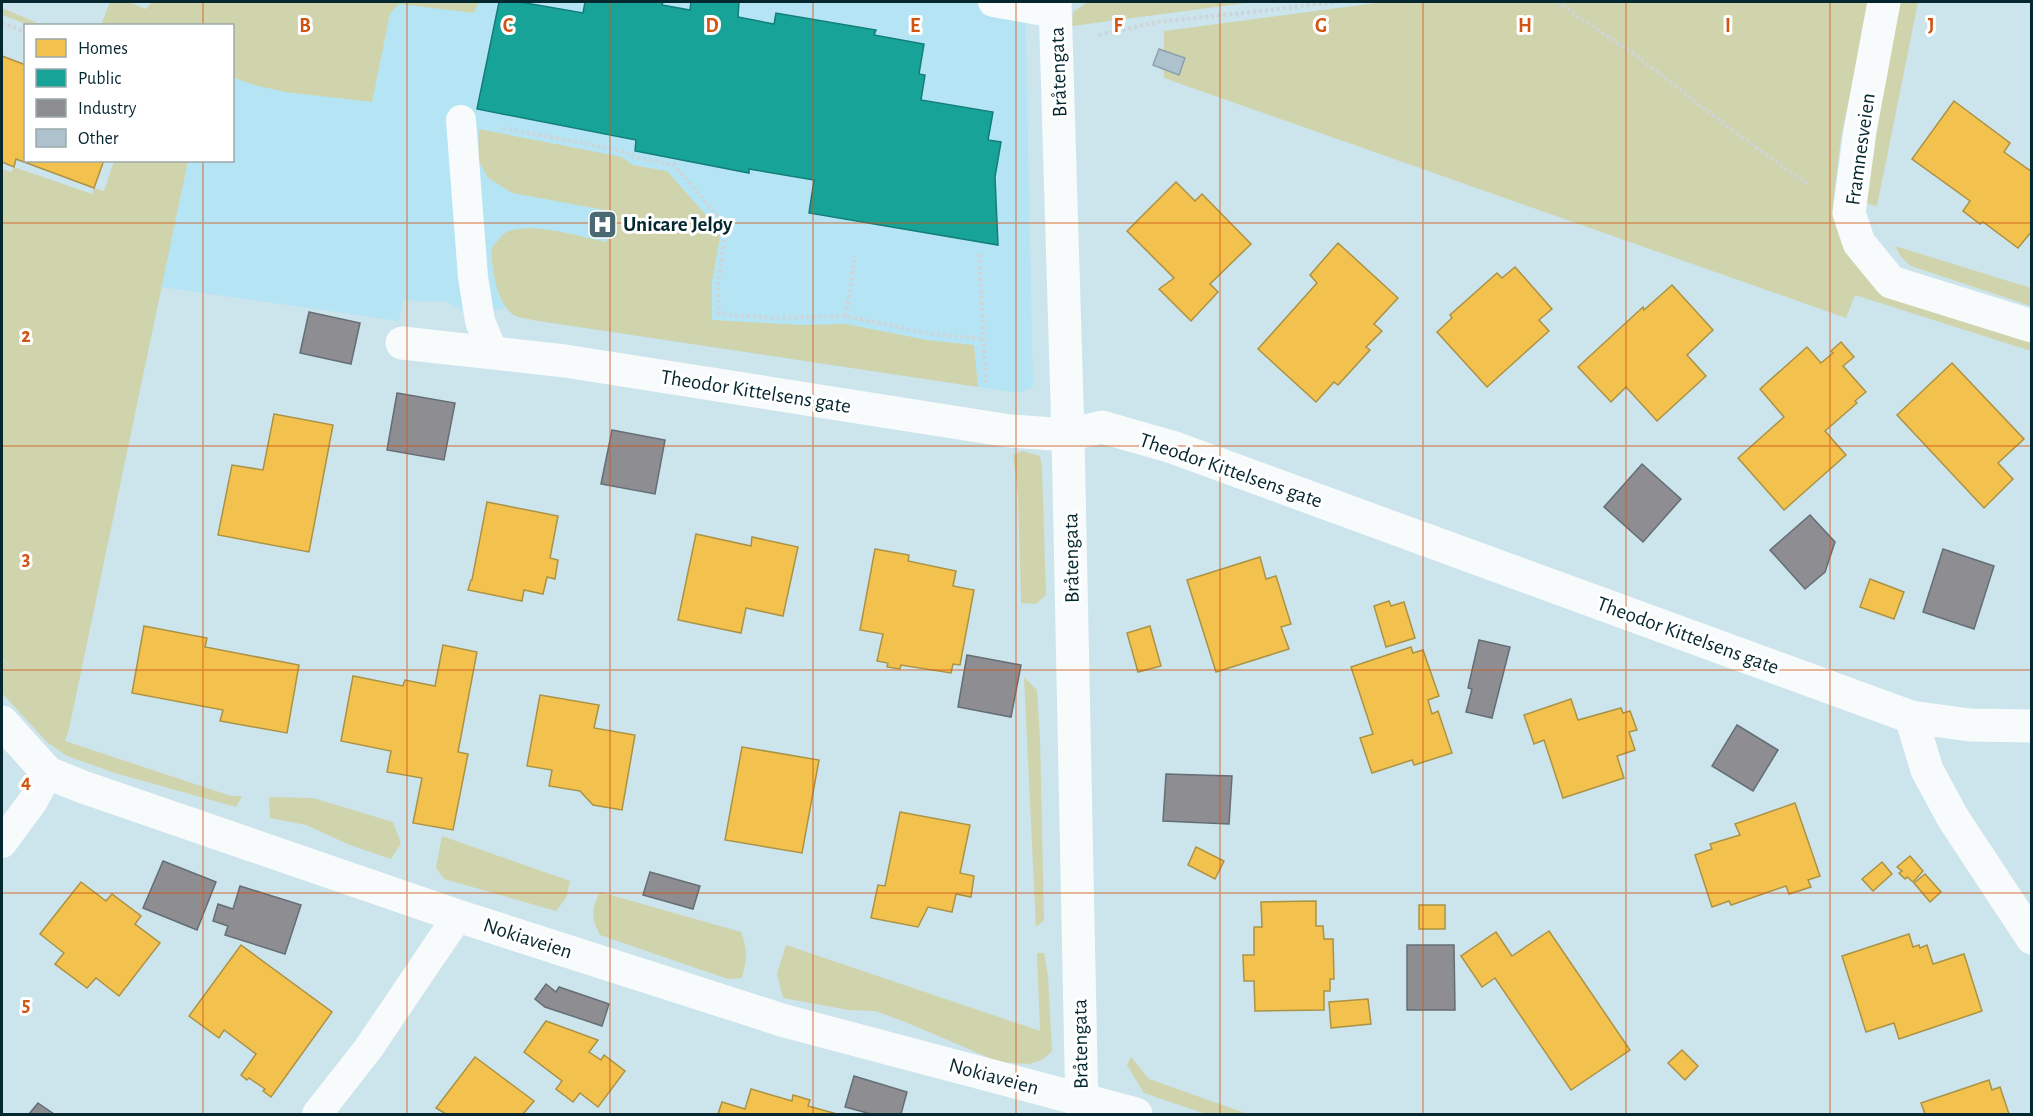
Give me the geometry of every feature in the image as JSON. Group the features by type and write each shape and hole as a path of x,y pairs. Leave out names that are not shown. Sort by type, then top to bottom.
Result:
{"street":[{"name":"Framnesveien","path":"1884,2 1860,131 1849,213 1860,243 1891,282 2031,327"},
{"name":"Bråtengata","path":"1056,19 1068,435 1081,1107"},
{"name":"Theodor Kittelsens gate","path":"402,343 564,361 988,428 1068,435 1102,427 1172,447 1911,717 1970,725 2031,726"},
{"path":"1911,717 1927,770 1953,818 2031,938"},
{"name":"Nokiaveien","path":"2,722 48,773 94,791 458,916 785,1021 1081,1107 1136,1114"}],"lane":[{"path":"993,2 1056,19"},
{"path":"461,120 473,277 480,321 492,353"},
{"path":"2,843 33,801 48,773"},
{"path":"317,1114 368,1049 458,916"}],"path":[{"path":"1056,19 1158,22 1334,2"},
{"path":"1557,2 1642,60 1729,128 1849,213"},
{"path":"2,23 24,31"},
{"path":"461,120 624,151 634,157 674,165 726,226 718,283 719,314 777,318 846,316 926,333 984,339"},
{"path":"980,254 988,428"},
{"path":"846,316 855,256"}],"shaded area":[{"name":"Unicare Jeløy","path":"222,2 1025,2 1033,387 1019,393 532,320 516,306 469,314 444,300 431,302 403,300 399,321 161,287 188,162 234,162 234,24 231,24"}],"green space":[{"path":"110,2 129,2 146,9 152,2 479,2 474,13 399,4 390,14 372,102 285,92 250,84 234,77 234,24 101,24"},
{"path":"1088,2 1253,2 1072,26 1073,12"},
{"path":"1384,2 1869,2 1841,138 1833,204 1844,249 2031,334 2031,351 1855,295 1846,318 1164,78 1164,69 1185,58 1164,51 1164,31"},
{"path":"1898,2 1918,2 1877,206 1868,204 1864,189"},
{"path":"2,8 40,24 26,24 2,15"},
{"path":"479,129 622,157 633,165 667,171 721,232 712,281 712,320 802,325 846,324 927,340 974,345 978,387 516,316 503,303 494,275 491,249 501,237 507,232 530,228 606,242 615,212 512,193 487,177 478,159"},
{"path":"114,162 188,162 65,741 231,796 242,796 236,807 115,773 67,756 47,742 2,693 2,659 19,676 2,658 2,169 11,172 14,167 92,194 94,188 104,191"},
{"path":"1895,246 2031,288 2031,306 1911,266 1901,257"},
{"path":"1022,451 1040,456 1042,468 1046,595 1036,604 1021,603 1018,494 1013,455"},
{"path":"1024,677 1037,690 1040,739 1044,920 1036,927"},
{"path":"269,797 313,798 393,822 401,843 391,859 350,845 306,825 270,818"},
{"path":"442,836 570,881 566,898 556,911 444,879 436,868"},
{"path":"600,892 741,932 746,955 742,978 728,979 600,935 593,914"},
{"path":"786,945 1040,1031 1037,953 1044,953 1048,976 1052,1051 1042,1060 1029,1064 999,1062 875,1011 849,1010 783,998 777,974"},
{"path":"1131,1057 1149,1079 1248,1114 1206,1114 1144,1093 1127,1065"}],"building: Homes":[{"path":"2,56 24,64 24,162 16,159 14,167 2,162"},
{"path":"1954,101 2010,143 2004,152 2032,172 2032,231 2018,248 1983,222 1980,224 1963,211 1970,201 1912,159"},
{"path":"24,162 103,162 94,188"},
{"path":"1176,182 1195,201 1202,194 1251,244 1210,284 1218,292 1191,321 1159,289 1174,278 1127,231"},
{"path":"1338,243 1398,298 1374,324 1382,331 1366,347 1370,350 1338,385 1334,382 1316,402 1258,349 1317,283 1310,275"},
{"path":"1515,267 1552,309 1539,320 1549,331 1487,387 1437,332 1452,318 1450,315 1497,273 1502,278"},
{"path":"1672,285 1713,330 1687,355 1706,376 1657,421 1626,387 1611,402 1578,367 1643,307 1644,310"},
{"path":"1841,342 1854,357 1843,366 1866,392 1825,431 1846,455 1784,510 1738,458 1784,417 1760,389 1807,347 1821,363"},
{"path":"1952,363 2024,439 1998,463 2013,479 1984,508 1897,415"},
{"path":"274,414 333,425 309,552 218,535 232,465 263,470"},
{"path":"487,502 558,516 550,558 558,560 555,579 547,577 543,594 524,590 522,601 468,590"},
{"path":"696,534 751,546 752,537 798,547 783,616 746,608 741,633 678,620"},
{"path":"875,549 909,555 908,561 956,571 953,586 974,590 960,665 953,664 951,673 901,665 900,669 887,667 888,663 877,661 883,634 860,630"},
{"path":"1260,557 1266,579 1276,576 1291,624 1281,627 1289,649 1216,672 1187,580"},
{"path":"1870,579 1904,592 1894,619 1860,607"},
{"path":"1389,601 1391,606 1404,602 1415,638 1386,647 1374,606"},
{"path":"144,626 207,638 205,647 299,665 287,733 220,721 223,710 132,693"},
{"path":"1150,626 1161,666 1138,672 1127,633"},
{"path":"443,645 477,652 458,752 468,754 453,830 413,823 422,778 387,772 391,751 341,741 353,676 403,686 405,680 435,686"},
{"path":"1411,647 1413,653 1423,650 1439,696 1428,700 1432,714 1438,711 1452,753 1414,765 1412,760 1372,773 1360,738 1373,734 1351,667"},
{"path":"540,695 599,705 594,728 635,735 622,810 593,805 580,791 549,786 552,770 527,766"},
{"path":"1571,699 1578,720 1621,708 1623,713 1630,711 1637,730 1629,732 1635,750 1617,756 1624,778 1563,798 1544,740 1534,744 1524,715"},
{"path":"742,747 819,760 802,853 725,840"},
{"path":"1795,803 1820,876 1808,880 1811,887 1789,894 1786,886 1731,905 1729,901 1712,907 1695,855 1712,849 1710,844 1740,835 1735,824"},
{"path":"900,812 970,825 960,873 974,876 971,897 956,894 952,912 928,907 918,927 871,918 878,885 885,886"},
{"path":"1196,847 1224,861 1215,879 1188,865"},
{"path":"1910,856 1923,871 1913,882 1907,877 1905,879 1899,873 1902,871 1897,867"},
{"path":"1882,862 1892,874 1873,891 1862,879"},
{"path":"1925,874 1941,892 1930,902 1914,883"},
{"path":"81,882 106,901 112,894 141,916 135,924 160,943 119,996 96,978 87,988 55,964 64,953 40,934"},
{"path":"1316,901 1316,926 1323,926 1324,939 1333,939 1334,979 1330,979 1330,991 1324,991 1324,1010 1255,1011 1254,981 1244,981 1243,955 1254,955 1254,927 1262,927 1261,902"},
{"path":"1419,905 1445,905 1445,929 1419,929"},
{"path":"1549,931 1630,1050 1571,1090 1495,978 1482,987 1461,956 1496,932 1512,956"},
{"path":"1909,934 1913,947 1919,945 1920,948 1927,945 1933,964 1964,954 1982,1011 1899,1039 1894,1023 1866,1032 1842,956"},
{"path":"241,945 332,1012 271,1097 263,1091 265,1089 241,1075 256,1054 224,1030 219,1038 189,1016"},
{"path":"1368,999 1371,1024 1331,1028 1329,1002"},
{"path":"546,1021 598,1040 589,1052 601,1060 604,1055 625,1071 598,1107 580,1093 573,1102 556,1089 562,1081 524,1052"},
{"path":"1682,1050 1698,1066 1685,1080 1668,1063"},
{"path":"475,1057 534,1101 523,1114 446,1114 436,1108"},
{"path":"1989,1080 1992,1090 2000,1087 2009,1114 1925,1114 1921,1103"},
{"path":"751,1089 792,1101 793,1095 810,1100 808,1106 837,1114 718,1114 722,1102 745,1109"}],"building: Public":[{"path":"499,2 520,2 583,13 585,2 663,2 662,5 690,10 691,2 739,2 738,17 774,24 776,13 876,30 874,35 924,44 919,74 925,75 921,100 993,112 988,140 1001,142 995,177 998,245 809,213 814,180 749,169 749,173 635,151 636,140 477,109"}],"building: Industry":[{"path":"309,312 360,323 351,364 300,353"},
{"path":"397,393 455,403 444,460 387,450"},
{"path":"612,430 665,440 655,494 601,484"},
{"path":"1642,464 1681,499 1643,542 1604,507"},
{"path":"1810,515 1835,542 1825,572 1805,589 1770,550"},
{"path":"1943,549 1994,566 1974,629 1923,612"},
{"path":"1479,640 1510,647 1492,718 1466,712 1472,689 1468,688"},
{"path":"967,655 1021,665 1011,717 958,707"},
{"path":"1737,725 1778,750 1753,791 1712,766"},
{"path":"1166,774 1232,776 1229,824 1163,821"},
{"path":"163,861 216,882 197,930 143,908"},
{"path":"650,872 700,886 693,909 643,895"},
{"path":"240,886 301,905 285,954 225,935 228,926 213,921 218,904 233,909"},
{"path":"1407,945 1454,945 1455,1010 1407,1010"},
{"path":"546,984 556,992 559,987 609,1004 602,1026 545,1007 535,999"},
{"path":"854,1076 907,1092 901,1114 871,1114 845,1107"},
{"path":"38,1103 54,1114 29,1114"}],"building: Other":[{"path":"1159,49 1185,58 1179,75 1153,65"}],"place":[{"name":"Unicare Jeløy","path":"602,224"}]}
